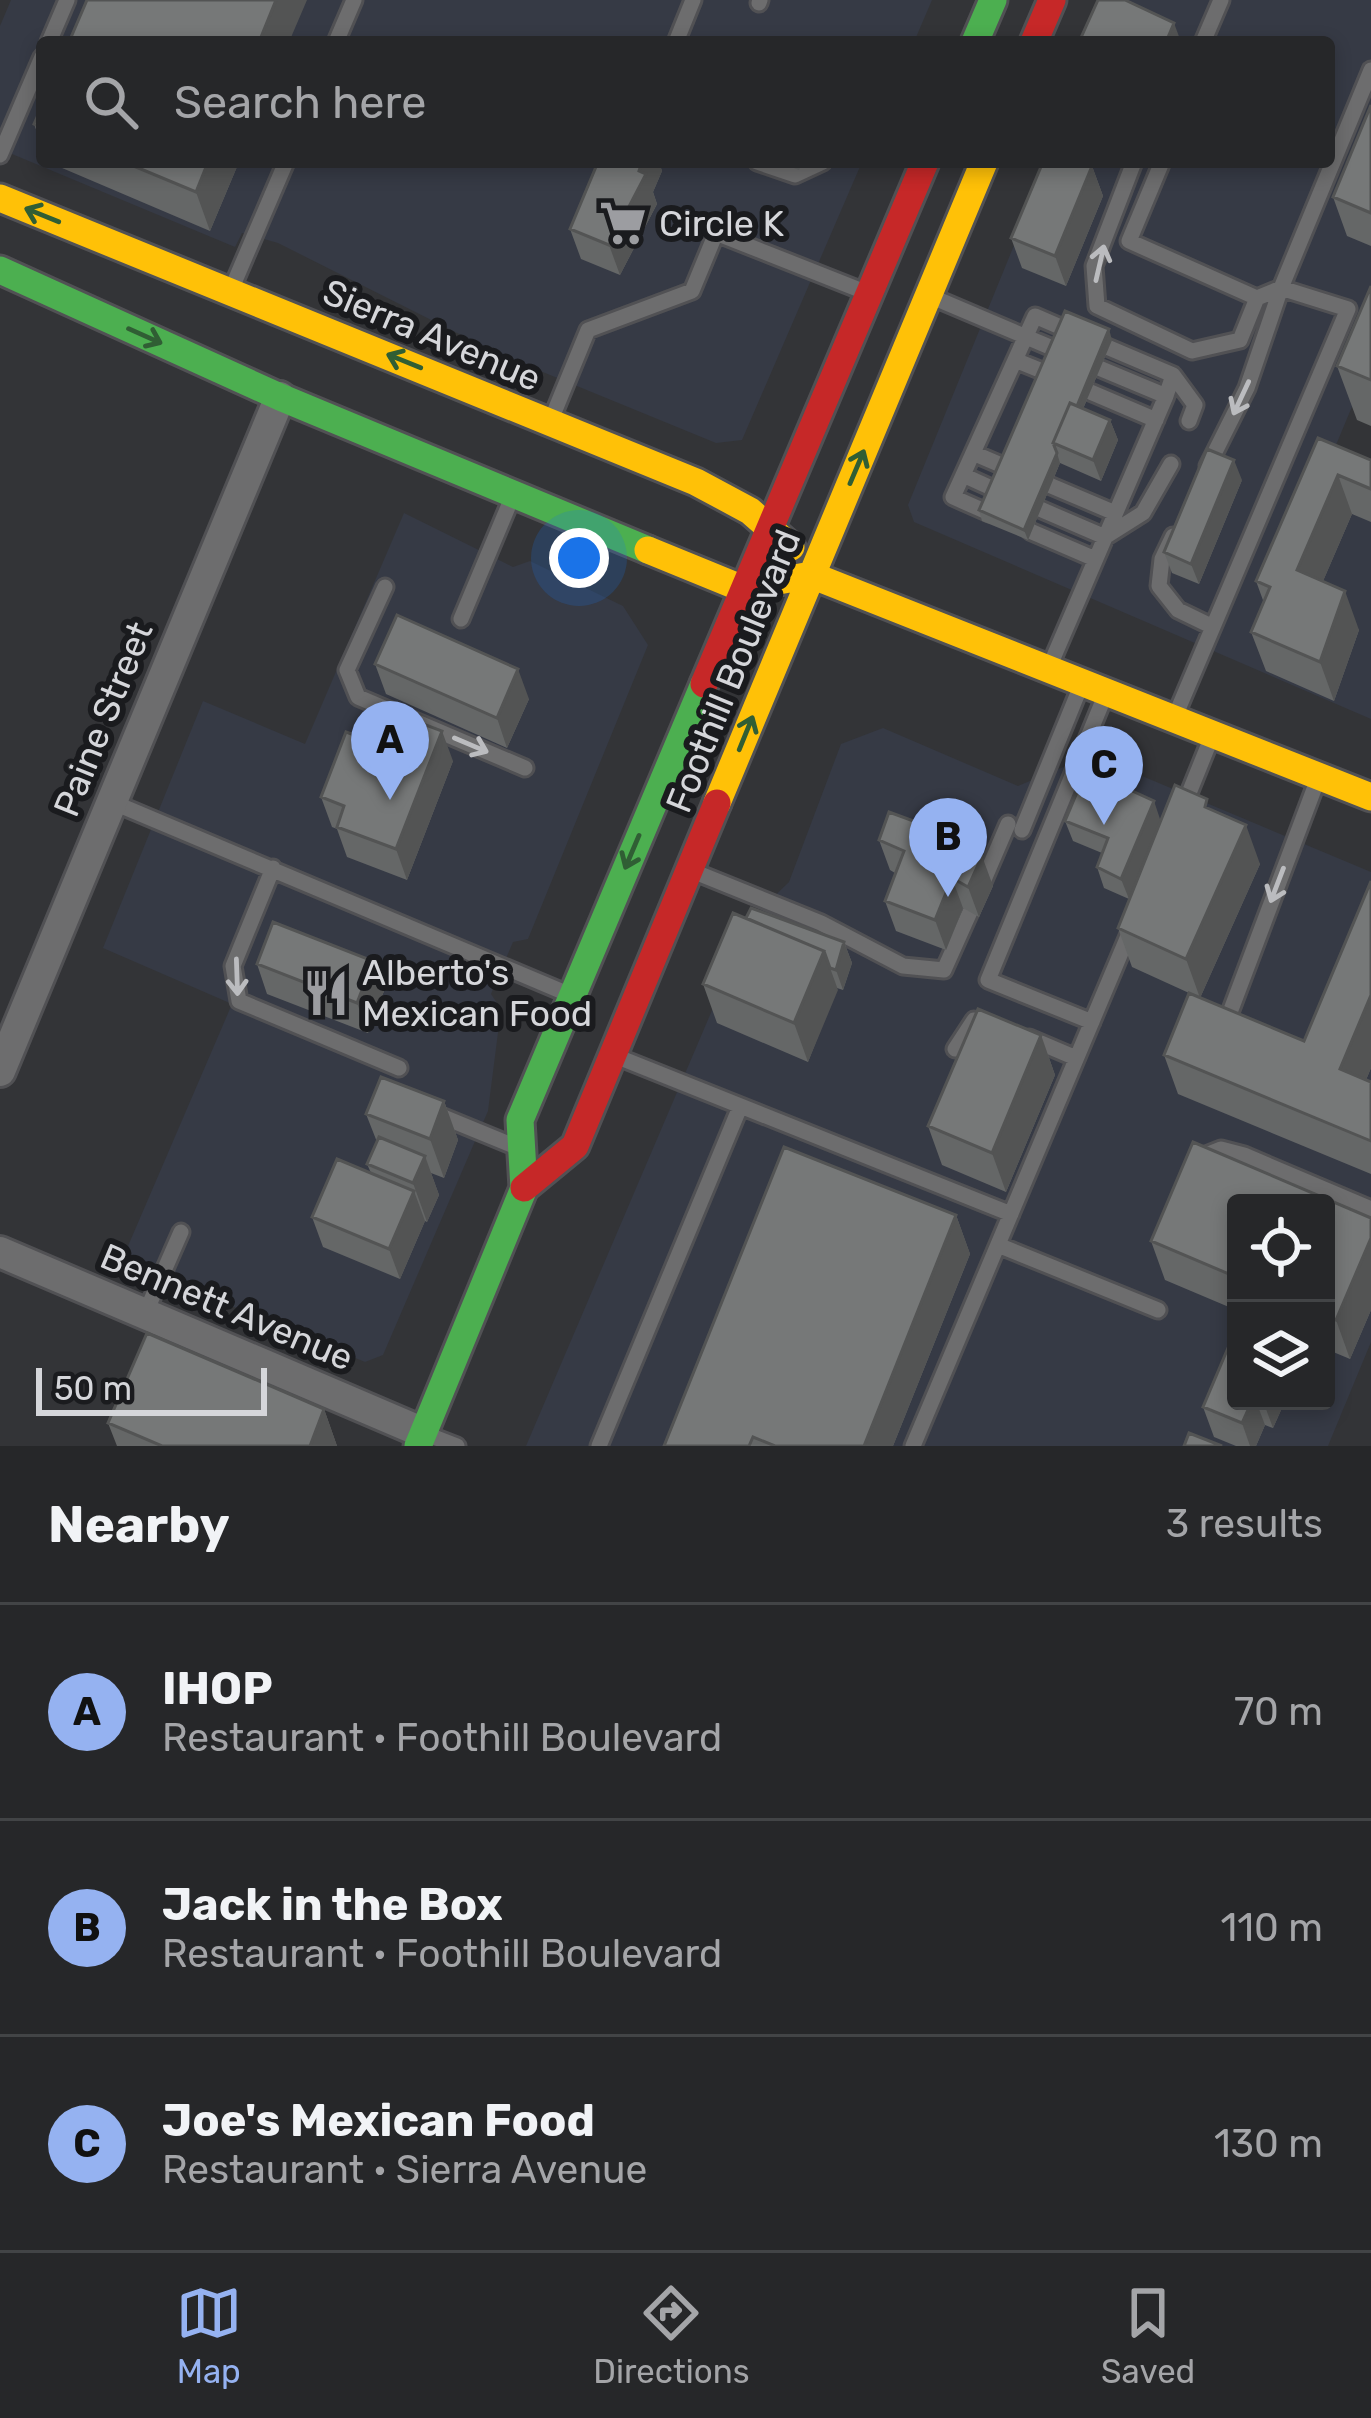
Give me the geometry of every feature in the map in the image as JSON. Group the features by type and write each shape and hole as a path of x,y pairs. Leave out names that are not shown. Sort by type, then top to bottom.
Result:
{"main road":[{"path":"978,36 993,0"},
{"path":"1037,36 1052,0"},
{"name":"Foothill Boulevard","path":"421,1439 524,1189 520,1120 741,588 922,168"},
{"name":"Foothill Boulevard","path":"524,1189 574,1146 982,168"},
{"name":"Sierra Avenue","path":"0,198 550,423 772,522 812,575"},
{"path":"0,270 280,397 741,588 812,575 1371,796"}],"street":[{"name":"Paine Street","path":"0,1071 280,397"},
{"name":"Bennett Avenue","path":"0,1252 421,1439"}],"lane":[{"path":"52,36 67,0"},
{"path":"339,36 354,0"},
{"path":"678,36 693,0"},
{"path":"1206,36 1222,0"},
{"path":"1335,157 1371,70"},
{"path":"0,155 36,72"},
{"path":"231,291 283,168"},
{"path":"775,168 795,175 810,168"},
{"path":"1132,168 1094,266 1097,306 1192,351 1240,340 1257,298 1281,288 1348,309 1175,716"},
{"path":"1160,168 1129,242 1257,298"},
{"path":"1200,482 1247,388 1281,288 1331,168"},
{"path":"550,423 588,330 692,291 716,232 870,294"},
{"path":"929,295 1057,350"},
{"path":"989,513 953,497 1035,316 1065,329"},
{"path":"1107,347 1174,375 1195,405 1189,421"},
{"path":"1015,360 1047,373"},
{"path":"1099,368 1166,397"},
{"path":"1049,666 1174,375"},
{"path":"1088,391 1156,420"},
{"path":"973,453 1008,468"},
{"path":"1105,537 1144,513 1171,464"},
{"path":"963,475 998,491"},
{"path":"1049,485 1115,513"},
{"path":"461,619 513,496"},
{"path":"1040,509 1105,537"},
{"path":"1181,520 1162,559 1159,586 1178,610 1211,626"},
{"path":"1030,531 1095,559"},
{"path":"385,587 347,670 358,697 525,768"},
{"path":"983,882 1095,684"},
{"path":"1092,1022 988,980 1095,684"},
{"path":"1172,832 1214,732"},
{"path":"1245,1028 1223,1022 1319,775"},
{"path":"112,802 572,996"},
{"path":"273,868 233,966 238,1001 399,1068"},
{"path":"690,870 821,923 903,966 944,970 970,912"},
{"path":"913,1446 1136,916"},
{"path":"955,1049 974,1020 1076,1058"},
{"path":"613,1054 1011,1214"},
{"path":"598,1446 740,1107"},
{"path":"426,1110 522,1149"},
{"path":"1186,1179 1195,1159 1221,1149 1371,1209"},
{"path":"145,1314 181,1232"},
{"path":"998,1245 1158,1310"},
{"path":"421,1439 457,1446"}],"shaded area":[{"path":"11,0 932,0 917,36 36,36 36,164 0,149 0,26"},
{"path":"1116,0 1371,0 1371,361 1336,445 1371,461 1371,719 914,522 908,505 1046,168 1335,168 1335,36 1101,36"},
{"path":"46,168 859,168 742,440 716,443 501,355 278,243 242,233 235,247"},
{"path":"404,513 513,567 530,561 623,606 648,645 528,939 513,942 491,994 501,1009 488,1111 383,1355 365,1362 122,1260 232,1004 103,948 203,701 305,744"},
{"path":"883,728 1018,786 1092,755 1371,872 1371,1342 1328,1446 526,1446 751,919 789,882 841,744"}],"building":[{"path":"87,0 276,0 261,36 72,36"},
{"path":"1098,0 1125,0 1174,23 1169,36 1082,36"},
{"path":"1371,105 1371,213 1333,197"},
{"path":"138,168 206,168 196,192"},
{"path":"595,168 640,168 646,174 609,245 570,229"},
{"path":"1040,168 1091,168 1055,256 1011,238"},
{"path":"1371,286 1371,380 1337,366"},
{"path":"1065,311 1109,329 1077,406 1070,403 1053,443 1057,453 1024,530 979,510"},
{"path":"1070,403 1110,420 1093,460 1053,443"},
{"path":"1318,438 1371,460 1371,489 1338,475 1297,570 1345,591 1320,662 1251,632 1270,587 1256,581"},
{"path":"1207,449 1234,460 1191,564 1164,552"},
{"path":"397,615 518,669 497,718 375,664"},
{"path":"386,710 442,731 396,849 337,827 344,806 321,797 346,732 374,742"},
{"path":"1089,764 1131,782 1128,789 1154,801 1121,879 1097,867 1108,838 1065,821"},
{"path":"1175,785 1207,799 1205,807 1246,825 1186,959 1118,928"},
{"path":"933,809 953,816 946,834 960,839 958,847 982,856 968,887 952,878 935,920 885,901 904,851 879,840 889,812 927,826"},
{"path":"1371,881 1371,995 1340,1069 1371,1082 1371,1141 1164,1055 1189,993 1304,1041"},
{"path":"751,908 844,942 836,970 830,968 824,951 746,918"},
{"path":"733,913 824,951 794,1023 703,984"},
{"path":"273,922 373,961 357,1003 257,964"},
{"path":"978,1009 1041,1035 992,1153 928,1126"},
{"path":"381,1077 444,1101 430,1139 366,1114"},
{"path":"379,1137 425,1156 413,1183 367,1164"},
{"path":"1193,1142 1315,1194 1227,1194 1227,1273 1151,1241"},
{"path":"784,1147 956,1215 864,1446 775,1446 753,1437 749,1446 664,1446"},
{"path":"337,1159 414,1191 389,1249 312,1217"},
{"path":"1335,1203 1371,1218 1371,1238 1336,1320"},
{"path":"147,1333 324,1409 310,1446 162,1446 108,1423"},
{"path":"1227,1350 1227,1410 1248,1410 1242,1423 1203,1407"},
{"path":"1189,1433 1222,1446 1184,1446"}],"traffic: fast":[{"path":"978,36 993,0"},
{"path":"0,270 280,397 648,550"},
{"path":"418,1446 524,1188 520,1120 704,684"}],"traffic: slow":[{"path":"717,803 982,168"},
{"path":"0,198 696,482 750,511 791,547"},
{"path":"648,550 741,588 811,575 1371,797"}],"traffic: jam":[{"path":"1037,36 1052,0"},
{"path":"704,684 922,168"},
{"path":"524,1188 575,1146 717,803"}],"place":[{"name":"Circle K","path":"623,223"},
{"name":"IHOP","path":"390,800"},
{"name":"Joe's Mexican Food","path":"1104,825"},
{"name":"Jack in the Box","path":"948,897"},
{"name":"Alberto's Mexican Food","path":"326,993"}]}
